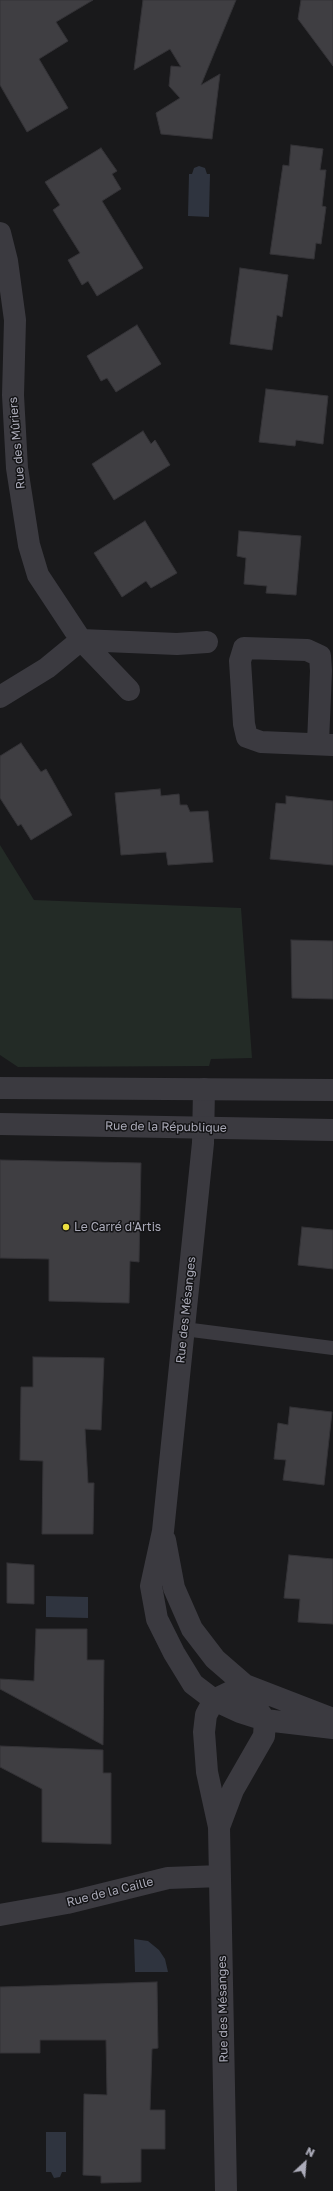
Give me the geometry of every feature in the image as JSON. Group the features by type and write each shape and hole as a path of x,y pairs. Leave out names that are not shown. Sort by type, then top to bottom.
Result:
{"street":[{"name":"Rue des Mûriers","path":"0,232 7,261 15,320 13,395 17,468 29,545 38,576 81,640 129,690"},
{"path":"0,697 47,668 81,640 177,644 208,642"},
{"path":"244,648 307,650 320,656 325,744 261,742 247,737 244,724 240,661 244,648"},
{"path":"0,1088 333,1090"},
{"name":"Rue des Mésanges","path":"204,1089 203,1128 163,1531 151,1586 157,1619 174,1653 193,1684 214,1700 240,1712 266,1720"},
{"name":"Rue de la République","path":"0,1124 333,1130"},
{"name":"Rue des Mésanges","path":"163,1531 174,1588 192,1629 215,1659 245,1685 253,1703 266,1720 264,1736 233,1790 219,1827"},
{"path":"214,1700 245,1685 333,1719"},
{"name":"Rue des Mésanges","path":"214,1700 206,1715 204,1732 207,1772 219,1827 226,2191"},
{"path":"266,1720 333,1728"},
{"name":"Rue de la Caille","path":"0,1915 67,1903 168,1878 220,1876"}],"lane":[{"path":"184,1329 333,1348"}],"shaded area":[{"path":"199,166 205,168 207,174 210,174 209,217 188,216 189,174 192,174 194,168"},
{"path":"0,845 34,900 241,908 252,1058 211,1059 209,1066 18,1067 0,1055"},
{"path":"46,1596 88,1597 88,1618 46,1617"},
{"path":"134,1939 148,1941 159,1950 165,1959 168,1972 135,1972"},
{"path":"46,2132 66,2132 66,2172 62,2172 60,2177 54,2178 51,2172 46,2172"}],"building":[{"path":"0,0 93,0 56,22 68,41 39,59 68,108 27,132 0,85"},
{"path":"143,0 236,0 201,85 220,74 212,139 161,134 156,113 180,98 169,86 171,66 181,67 170,49 134,70"},
{"path":"301,0 333,0 333,66 298,19"},
{"path":"291,145 323,149 320,170 326,170 322,206 326,207 321,244 316,243 314,259 270,254 283,165 289,166"},
{"path":"101,148 117,171 112,174 121,189 102,201 143,268 97,296 88,281 82,285 68,260 80,253 53,210 60,205 45,182"},
{"path":"240,268 288,275 282,317 277,315 272,350 230,344"},
{"path":"137,325 161,364 116,392 107,378 101,381 87,356"},
{"path":"266,389 328,396 323,444 296,440 295,446 259,442"},
{"path":"143,431 151,444 155,440 170,465 114,500 92,464"},
{"path":"145,521 177,573 151,588 146,581 122,597 94,553"},
{"path":"239,531 301,536 296,595 266,593 267,586 244,584 246,558 237,556"},
{"path":"21,743 41,772 46,769 72,815 31,840 21,824 18,826 0,798 0,756"},
{"path":"160,789 161,796 179,794 180,805 187,805 190,812 208,811 213,862 168,865 166,852 121,855 115,793"},
{"path":"286,796 333,801 333,865 270,859 276,803 286,804"},
{"path":"291,940 333,941 333,999 292,998"},
{"name":"Le Carré d'Artis","path":"0,1160 141,1163 139,1262 130,1261 129,1303 49,1301 49,1259 0,1258"},
{"path":"302,1227 333,1230 333,1269 298,1265"},
{"path":"33,1357 104,1358 101,1430 85,1429 88,1483 94,1483 93,1534 42,1534 43,1461 20,1460 21,1387 33,1387"},
{"path":"290,1407 332,1412 324,1485 283,1480 286,1460 274,1459 278,1423 288,1425"},
{"path":"289,1555 333,1559 333,1624 298,1622 300,1599 284,1598"},
{"path":"7,1563 34,1565 34,1604 7,1603"},
{"path":"36,1629 87,1629 87,1660 104,1660 103,1745 0,1689 0,1679 34,1681"},
{"path":"0,1746 103,1750 103,1773 111,1773 111,1844 42,1842 42,1789 0,1767"},
{"path":"157,1982 158,2048 152,2049 150,2110 165,2110 165,2149 141,2149 141,2182 101,2183 101,2176 83,2175 84,2094 107,2095 106,2040 40,2040 40,2053 0,2053 0,1987"}],"place":[{"name":"Le Carré d'Artis","path":"66,1227"}]}
